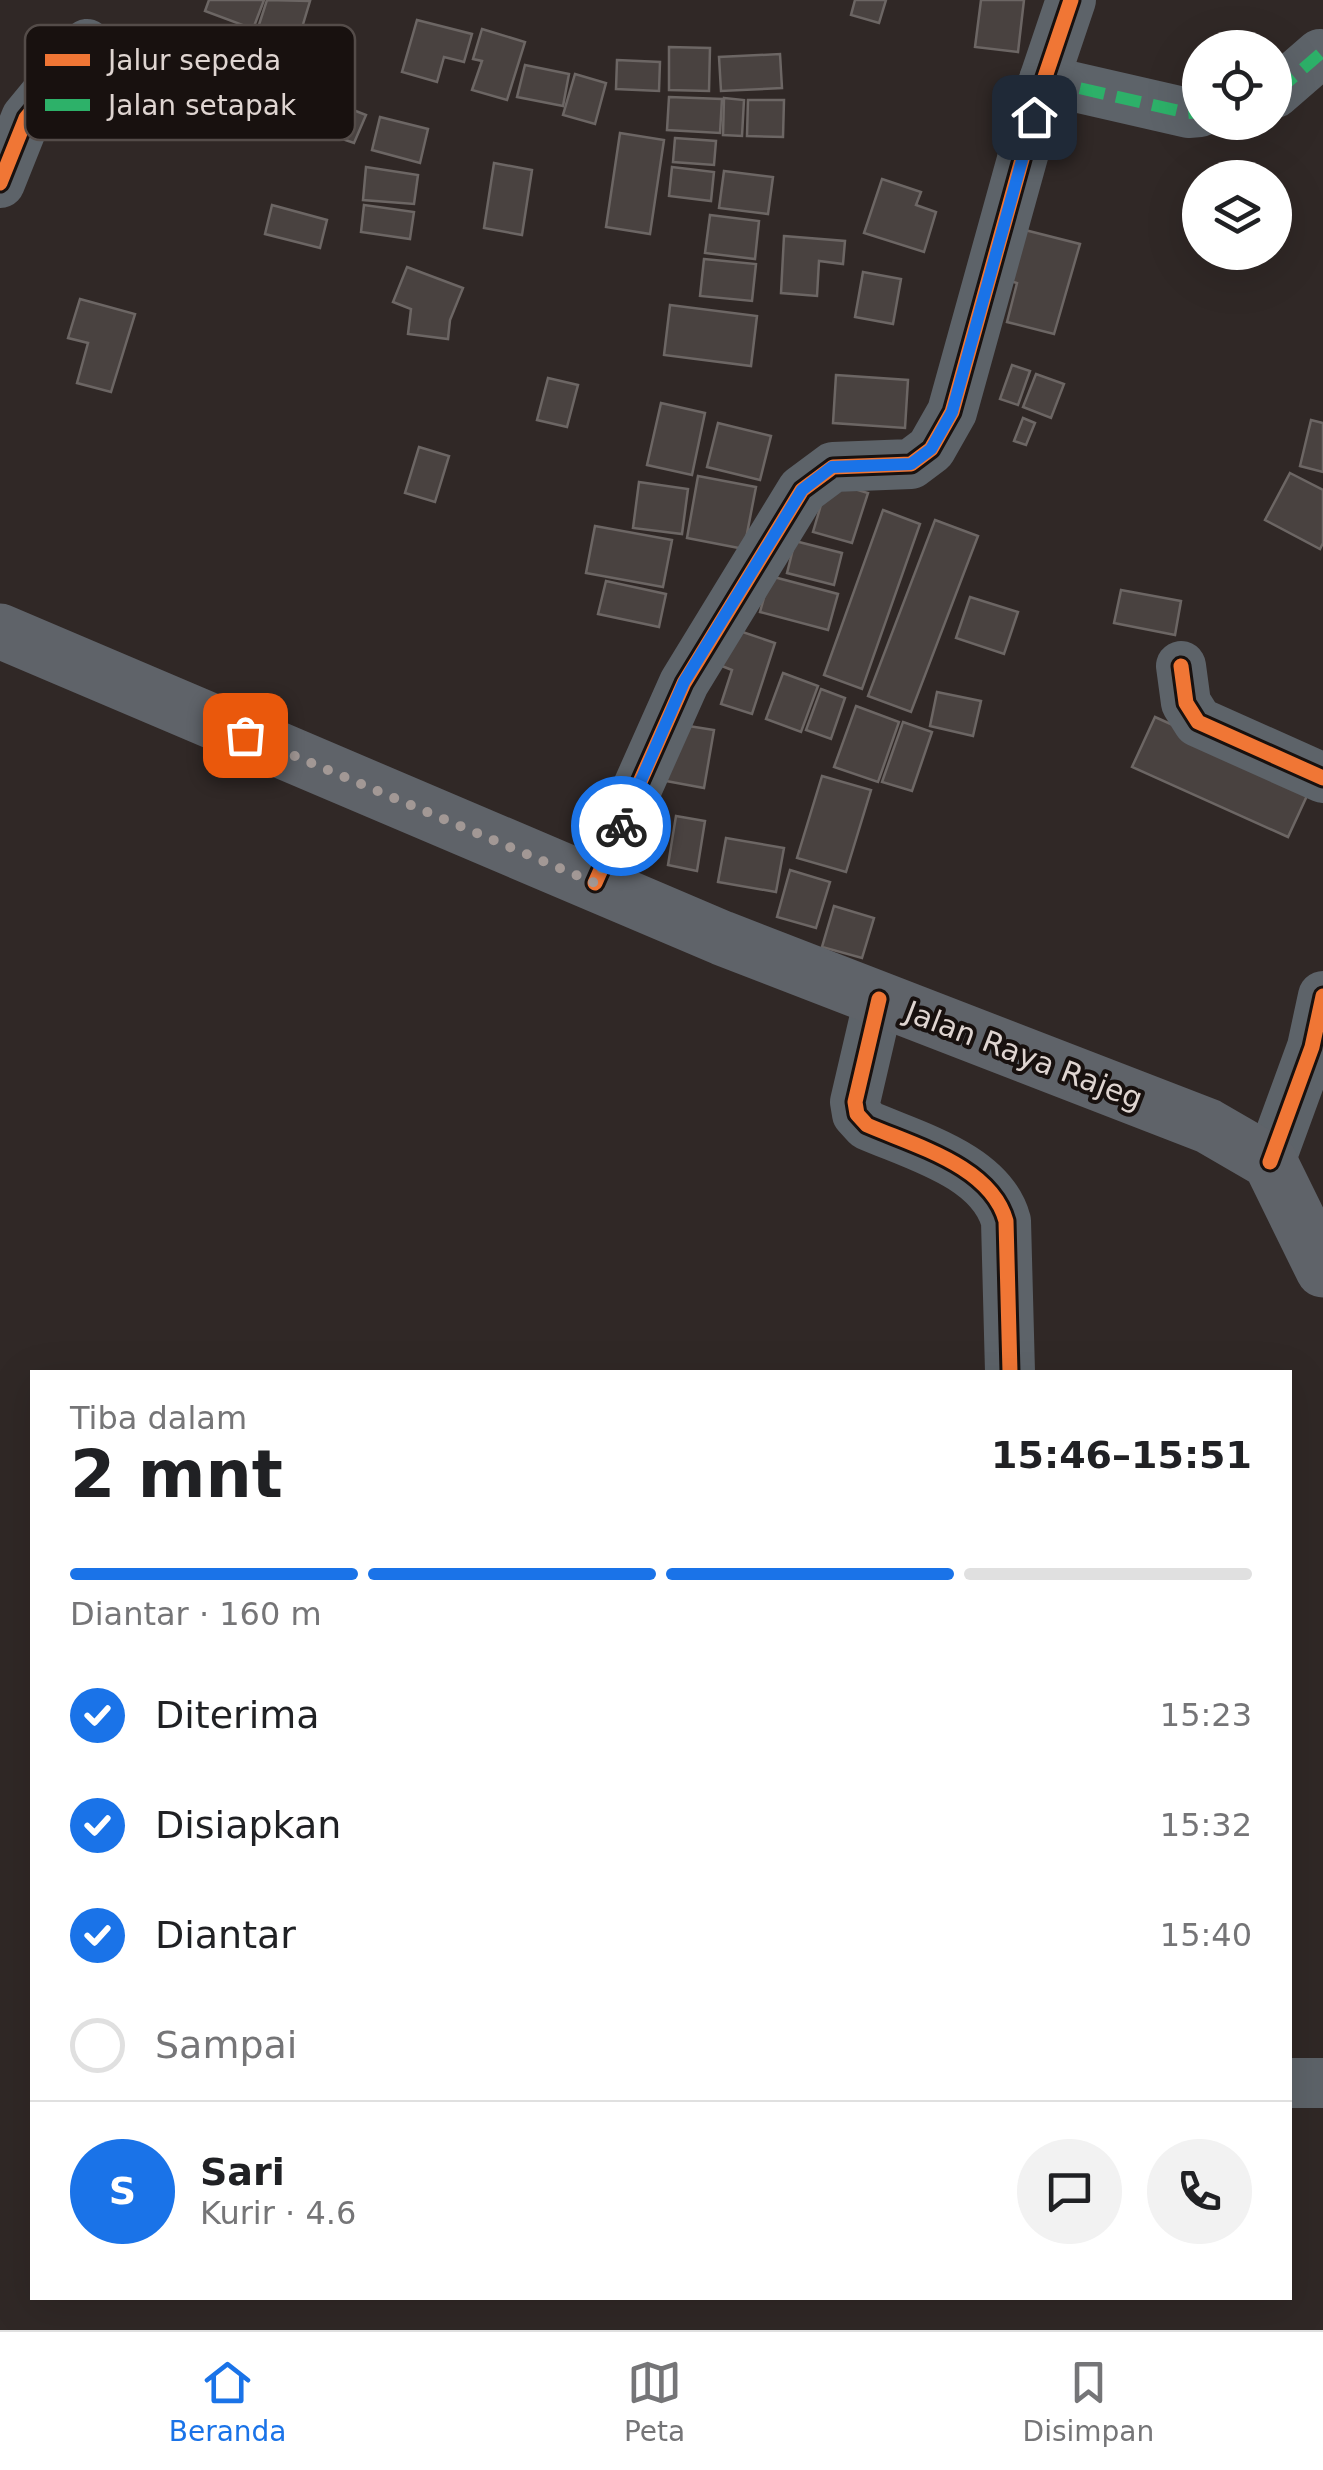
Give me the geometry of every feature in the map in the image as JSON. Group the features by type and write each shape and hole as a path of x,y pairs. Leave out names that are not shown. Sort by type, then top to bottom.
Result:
{"main road":[{"name":"Jalan Raya Rajeg","path":"0,631 722,938 1208,1126 1270,1162"},
{"path":"1270,1162 1319,1255"}],"street":[{"path":"595,883 684,682 802,490 832,467 911,464 931,449 952,412 1044,80 1071,0"},
{"path":"1292,78 1320,54"},
{"path":"1044,80 1182,112"},
{"path":"0,184 25,121"},
{"path":"1180,666 1186,703 1198,722 1323,778"},
{"path":"1270,1162 1318,1048 1323,996"},
{"path":"878,999 855,1102 858,1114 867,1124 970,1172 1002,1203 1006,1221 1010,1370"},
{"path":"1292,2083 1323,2082"}],"building":[{"path":"209,0 264,0 255,25 242,25 205,11"},
{"path":"267,0 310,1 303,25 259,25"},
{"path":"855,0 886,0 879,23 851,15"},
{"path":"981,0 1024,0 1018,52 975,47"},
{"path":"417,20 472,34 464,62 444,57 437,82 402,72"},
{"path":"482,29 525,42 507,100 472,90 482,61 473,59"},
{"path":"669,47 710,48 709,91 669,90"},
{"path":"780,54 782,88 721,91 719,57"},
{"path":"617,60 660,62 659,91 616,89"},
{"path":"525,65 569,74 563,106 517,97"},
{"path":"575,74 606,83 595,124 563,115"},
{"path":"669,97 722,99 720,133 667,130"},
{"path":"724,98 744,100 742,136 723,135"},
{"path":"748,100 784,100 783,137 747,136"},
{"path":"355,111 366,115 354,143 345,140 355,140"},
{"path":"380,117 428,129 420,163 372,150"},
{"path":"620,133 664,140 650,234 606,227"},
{"path":"675,138 716,141 714,165 673,162"},
{"path":"494,163 532,170 522,235 484,228"},
{"path":"366,167 418,175 414,204 363,200"},
{"path":"672,167 714,172 711,201 669,196"},
{"path":"724,171 773,177 768,214 719,208"},
{"path":"882,179 921,192 916,205 936,212 924,252 864,233"},
{"path":"272,205 327,220 320,248 265,234"},
{"path":"364,205 414,212 410,239 361,232"},
{"path":"710,215 759,221 755,259 705,253"},
{"path":"1017,228 1080,244 1054,334 1007,322 1017,283 1003,279"},
{"path":"784,236 845,241 843,264 819,261 817,296 781,293"},
{"path":"704,259 756,264 752,301 700,296"},
{"path":"407,267 463,288 450,320 448,339 408,334 411,309 393,302"},
{"path":"863,272 901,279 893,324 855,317"},
{"path":"80,299 135,314 111,392 77,383 88,343 68,338"},
{"path":"670,305 757,316 751,366 664,355"},
{"path":"1012,365 1030,371 1018,405 1000,399"},
{"path":"1036,374 1064,384 1051,418 1023,407"},
{"path":"836,375 908,380 905,428 833,423"},
{"path":"548,378 578,385 567,427 537,420"},
{"path":"661,403 705,413 692,475 647,465"},
{"path":"1023,418 1035,423 1026,445 1014,441"},
{"path":"1311,420 1323,423 1323,472 1300,466"},
{"path":"718,423 771,436 760,480 707,467"},
{"path":"419,447 449,456 435,502 405,493"},
{"path":"1290,473 1323,490 1320,549 1265,520"},
{"path":"698,476 756,487 744,549 687,538"},
{"path":"828,481 868,493 852,543 813,532"},
{"path":"639,482 688,489 682,534 633,528"},
{"path":"883,510 920,524 862,689 824,675"},
{"path":"935,520 978,536 911,712 868,696"},
{"path":"595,526 672,540 663,587 586,573"},
{"path":"795,541 842,553 834,585 787,573"},
{"path":"770,576 838,594 828,630 760,612"},
{"path":"606,581 666,594 659,627 598,614"},
{"path":"1121,590 1181,601 1175,635 1114,623"},
{"path":"970,597 1018,612 1004,654 956,638"},
{"path":"722,625 775,643 752,714 721,704 732,670 709,661"},
{"path":"783,673 818,686 801,732 766,719"},
{"path":"821,689 845,698 831,739 806,730"},
{"path":"937,692 981,701 973,736 930,726"},
{"path":"856,706 899,722 878,782 834,767"},
{"path":"1155,717 1311,787 1288,837 1132,767"},
{"path":"903,722 932,732 912,791 882,782"},
{"path":"676,724 714,730 704,788 666,781"},
{"path":"822,776 871,790 846,872 797,858"},
{"path":"676,816 705,821 697,871 668,865"},
{"path":"726,838 784,848 776,892 718,882"},
{"path":"790,870 830,882 816,928 777,917"},
{"path":"834,906 874,918 862,958 822,947"}],"marked path":[{"path":"1292,78 1320,54"},
{"path":"1044,80 1182,112"}],"cycle path":[{"path":"595,883 684,683 802,490 833,467 911,464 931,449 952,412 1044,80 1071,0"},
{"path":"0,183 25,120"},
{"path":"1181,666 1186,703 1198,722 1323,778"},
{"path":"1270,1162 1312,1047 1323,996"},
{"path":"879,999 855,1102 857,1114 867,1125 949,1160 985,1186 998,1202 1006,1221 1010,1370"}],"way so far":[{"path":"245,735 595,883 621,826"}],"route":[{"path":"621,826 684,682 802,490 832,467 911,464 931,449 952,412 1034,117"}]}
